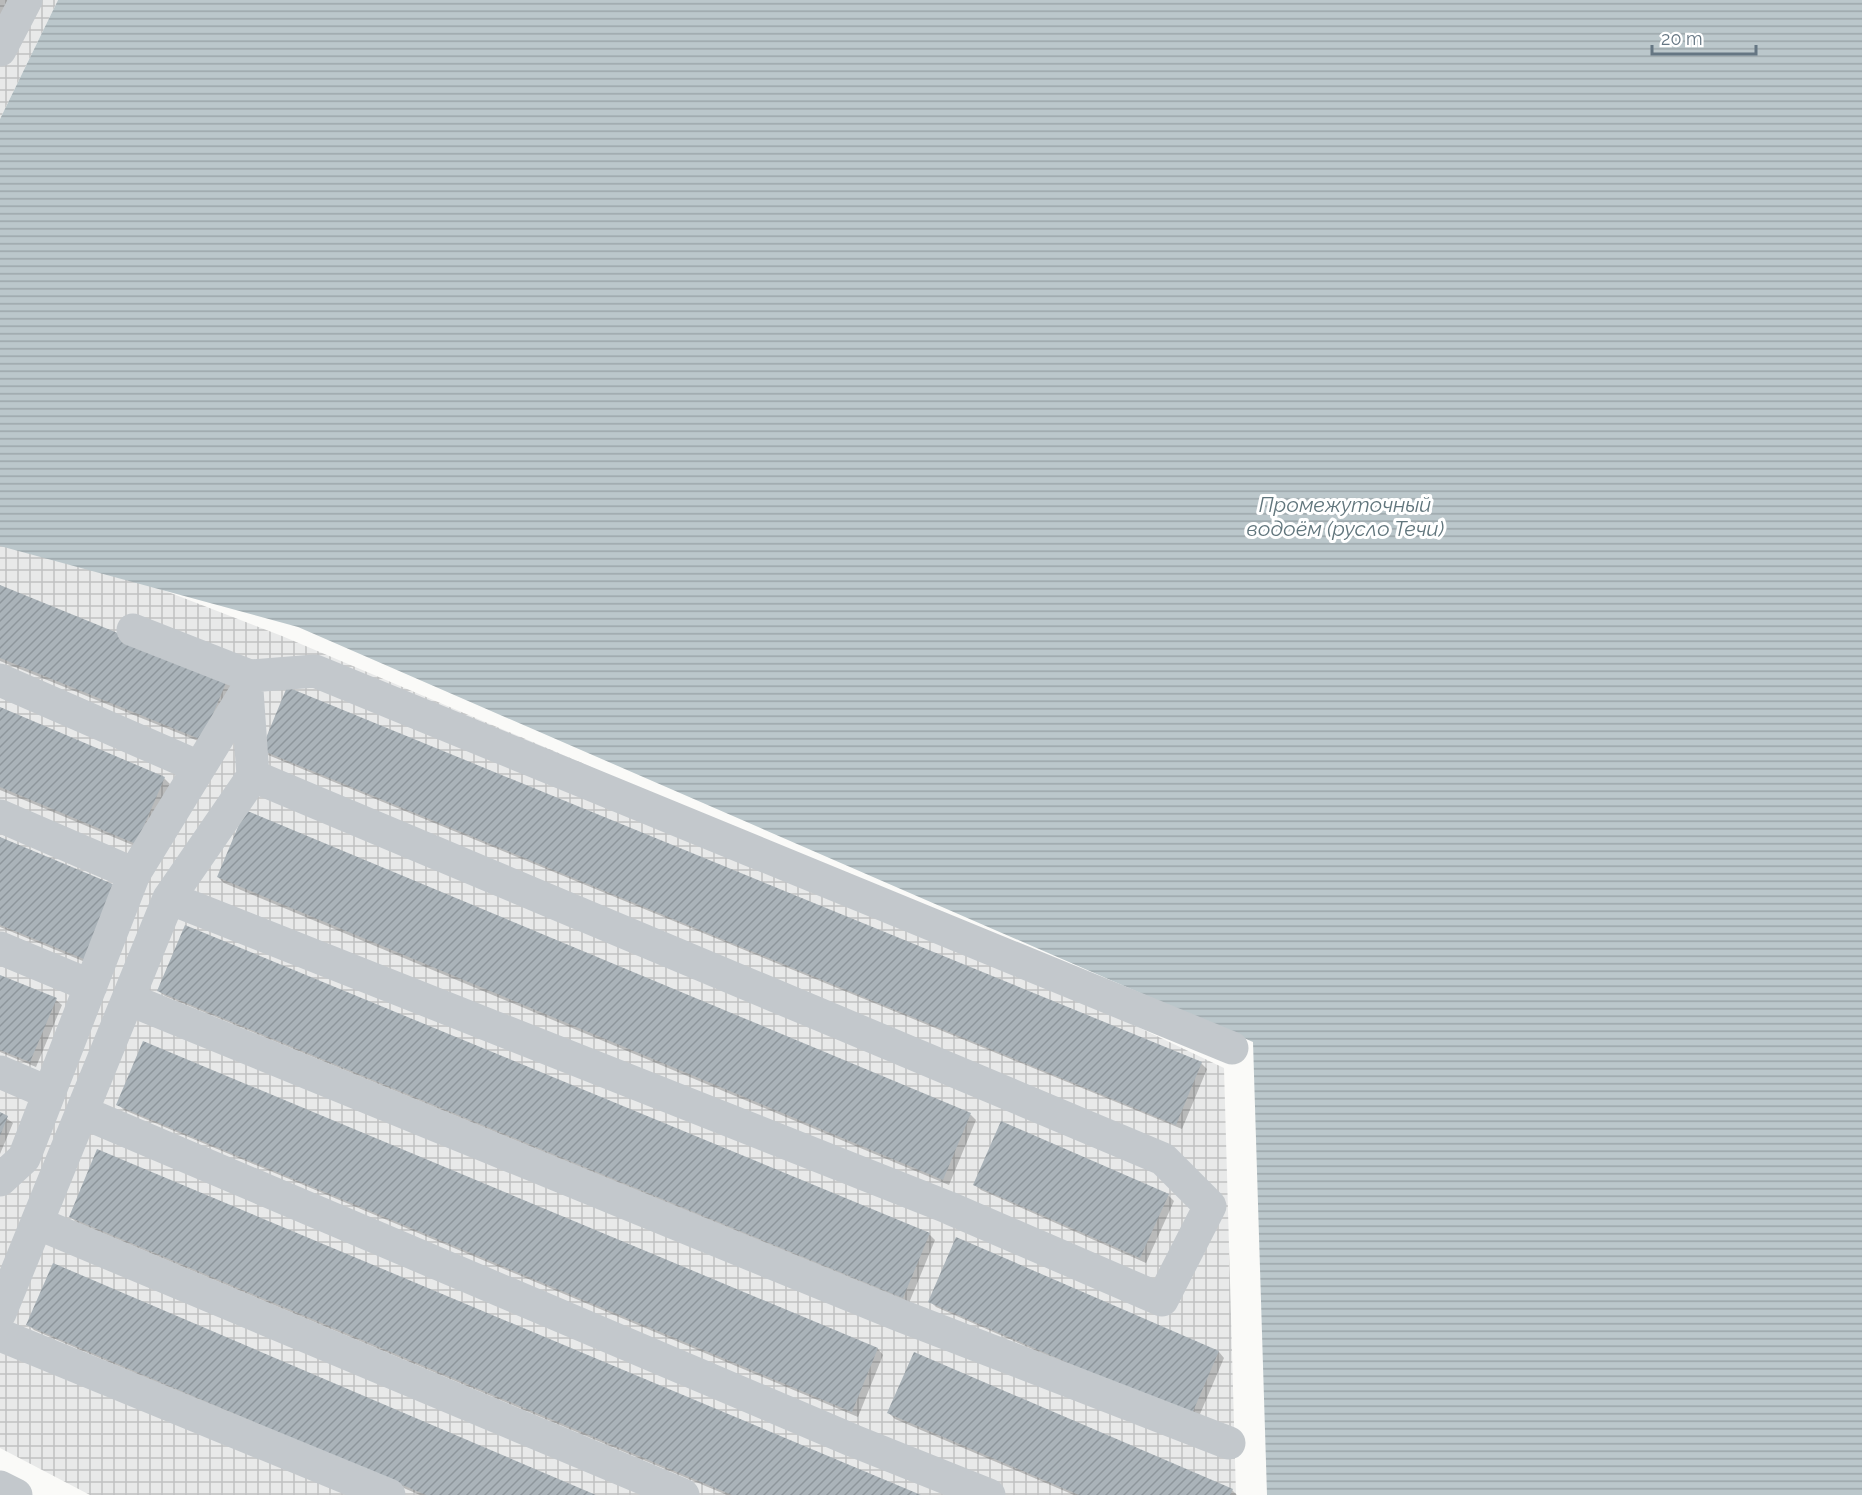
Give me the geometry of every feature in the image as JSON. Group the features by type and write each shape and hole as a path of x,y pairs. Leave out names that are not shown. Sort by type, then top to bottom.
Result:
{"lane":[{"path":"0,50 26,0"},
{"path":"133,630 249,683 315,671 1232,1048"},
{"path":"0,680 199,767"},
{"path":"0,1180 24,1158 134,874 249,683"},
{"path":"0,1313 170,898 253,776 249,683"},
{"path":"170,898 936,1203 1162,1300 1210,1206 1163,1159 253,776"},
{"path":"0,816 134,874"},
{"path":"0,948 91,986"},
{"path":"128,999 899,1315 1230,1443"},
{"path":"0,1072 49,1093"},
{"path":"82,1112 810,1423 989,1495"},
{"path":"37,1223 683,1495"},
{"path":"0,1335 388,1495"},
{"path":"0,1487 16,1495"}],"shaded area":[{"path":"0,0 58,0 0,119"},
{"path":"0,527 282,636 587,765 1224,1068 1236,1495 90,1495 0,1448"}],"water":[{"name":"Промежуточный водоём (русло Течи)","path":"58,0 1862,0 1862,1495 1267,1495 1253,1042 298,627 0,546 0,119"}],"building":[{"path":"0,585 228,678 202,740 0,658"},
{"path":"287,687 1202,1062 1176,1125 261,750"},
{"path":"0,707 165,777 136,844 0,787"},
{"path":"245,810 971,1113 943,1180 217,877"},
{"path":"0,837 115,885 84,959 0,925"},
{"path":"185,925 930,1233 903,1298 157,991"},
{"path":"0,975 57,998 30,1062 0,1050"},
{"path":"143,1041 878,1348 852,1412 116,1105"},
{"path":"0,1112 8,1116 0,1136"},
{"path":"1001,1121 1169,1194 1140,1258 973,1185"},
{"path":"97,1149 921,1495 732,1495 69,1217"},
{"path":"956,1237 1219,1351 1191,1416 928,1302"},
{"path":"53,1263 596,1495 426,1495 26,1325"},
{"path":"914,1352 1233,1489 1230,1495 1079,1495 887,1413"}]}
